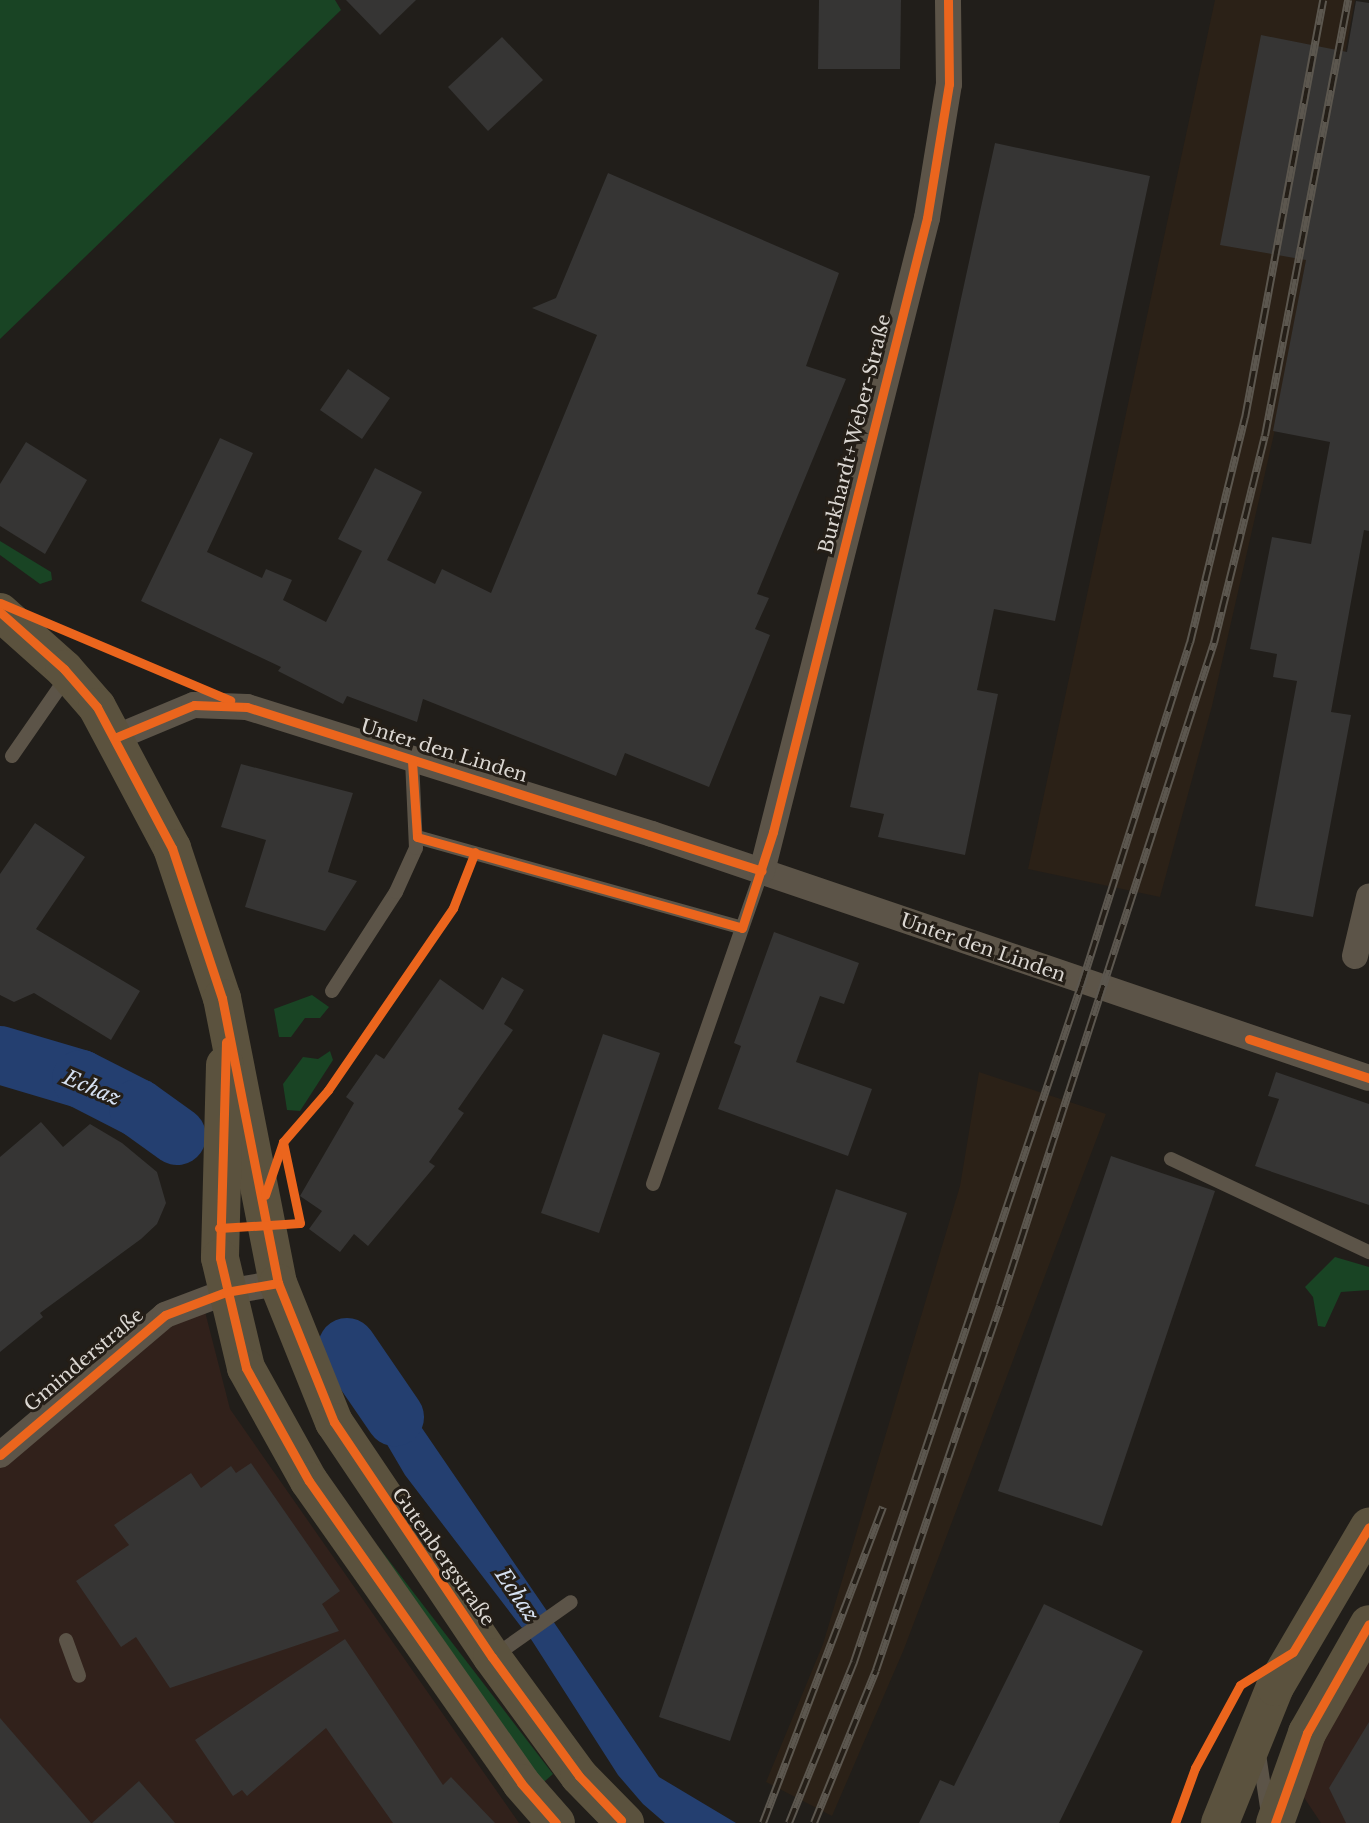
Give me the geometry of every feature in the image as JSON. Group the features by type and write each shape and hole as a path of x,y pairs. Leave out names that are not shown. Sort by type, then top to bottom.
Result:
{"main road":[{"path":"0,612 69,674 117,737 188,890 227,1025 278,1283"},
{"path":"227,1025 219,1181 226,1293 246,1368 278,1434 521,1783 556,1823"},
{"name":"Gutenbergstraße","path":"278,1283 297,1340 349,1448 503,1650 579,1776 621,1822"},
{"path":"1220,1823 1257,1725 1369,1527"},
{"path":"1272,1823 1307,1733 1369,1624"}],"street":[{"name":"Burkhardt+Weber-Straße","path":"762,871 927,218 949,84 948,0"},
{"name":"Unter den Linden","path":"117,737 177,710 218,704 247,707 762,871 1369,1078"},
{"path":"1355,956 1369,897"},
{"name":"Gminderstraße","path":"0,1455 137,1335 172,1312 226,1293 278,1283"}],"lane":[{"path":"12,756 69,674"},
{"path":"332,991 396,892 417,837 412,761"},
{"path":"417,837 742,928"},
{"path":"653,1184 762,871"},
{"path":"1171,1159 1369,1252"},
{"path":"503,1650 571,1602"},
{"path":"66,1640 79,1676"},
{"path":"1257,1725 1272,1823"}],"shaded area":[{"path":"1215,0 1355,0 1274,434 1212,706 1160,897 1028,869"},
{"path":"979,1072 1106,1114 904,1649 832,1816 766,1782 823,1644 960,1186"},
{"path":"202,1300 230,1409 519,1823 0,1823 0,1455"},
{"path":"1369,1637 1369,1823 1321,1823 1293,1781"}],"green space":[{"path":"0,0 335,0 341,10 0,339"},
{"path":"0,541 51,572 52,580 40,584 0,555"},
{"path":"312,995 329,1007 320,1018 305,1018 291,1037 279,1037 274,1009"},
{"path":"330,1051 333,1060 300,1111 287,1110 283,1084 303,1057 318,1059"},
{"path":"1335,1257 1369,1267 1369,1290 1341,1292 1325,1327 1318,1326 1313,1297 1305,1287"},
{"path":"377,1545 553,1774 538,1787"}],"water":[{"path":"370,1337 398,1393 547,1611 522,1628 405,1475 354,1388 339,1356"},
{"path":"553,1621 659,1777 736,1823 665,1823 643,1804 618,1775 529,1636"}],"building":[{"path":"346,0 416,0 380,35"},
{"path":"819,0 901,0 900,69 818,69"},
{"path":"1356,1 1369,3 1369,531 1364,530 1331,712 1351,715 1313,917 1255,906 1297,681 1273,677 1277,654 1250,649 1272,537 1311,544 1330,442 1273,431 1306,260 1220,245 1261,35 1347,52"},
{"path":"502,37 543,80 488,131 448,87"},
{"path":"995,143 1150,176 1055,621 994,609 977,690 998,694 965,855 878,837 884,814 850,807"},
{"path":"608,173 839,273 806,366 846,379 757,594 769,598 755,629 770,635 709,787 625,753 616,776 423,699 417,722 347,696 343,704 278,671 281,667 141,601 220,438 253,453 207,552 262,578 266,569 292,580 283,600 326,622 362,551 338,539 375,468 422,492 387,560 435,584 442,569 491,593 597,335 532,308 556,298"},
{"path":"348,369 390,398 362,439 320,410"},
{"path":"26,442 87,480 45,554 0,526 0,484"},
{"path":"241,764 353,793 328,872 357,881 325,931 245,907 266,840 221,827"},
{"path":"35,823 85,857 36,929 140,991 111,1040 34,993 14,1002 0,995 0,874"},
{"path":"774,932 859,963 844,1004 820,996 796,1062 872,1089 848,1156 718,1109 741,1046 734,1043"},
{"path":"502,977 524,990 504,1024 513,1030 458,1109 464,1113 429,1162 435,1166 368,1246 354,1234 340,1252 309,1229 322,1211 300,1196 354,1103 346,1097 376,1054 384,1059 440,979 483,1010"},
{"path":"603,1034 660,1053 599,1233 541,1213"},
{"path":"1276,1072 1369,1104 1369,1205 1255,1166 1279,1099 1268,1096"},
{"path":"41,1122 63,1147 90,1124 122,1143 157,1172 166,1203 157,1224 141,1239 40,1313 43,1317 0,1352 0,1157"},
{"path":"1111,1156 1215,1191 1102,1526 998,1491"},
{"path":"836,1189 907,1213 730,1741 659,1717"},
{"path":"251,1463 340,1591 322,1604 339,1631 170,1688 136,1637 121,1647 76,1581 129,1545 114,1525 191,1473 201,1488 231,1466 236,1473"},
{"path":"1044,1604 1143,1651 1059,1823 919,1823 940,1780 954,1786"},
{"path":"345,1639 443,1785 451,1777 495,1823 393,1823 326,1728 247,1796 242,1790 233,1796 195,1740"},
{"path":"0,1718 91,1823 0,1823"},
{"path":"1369,1722 1369,1823 1346,1823 1329,1788"},
{"path":"139,1781 175,1823 92,1823"}],"waterway":[{"name":"Echaz","path":"0,1055 81,1079 138,1108 177,1136"},
{"name":"Echaz","path":"347,1347 395,1417"}],"railway":[{"path":"789,1823 854,1662 1081,986 1190,643 1245,418 1323,0"},
{"path":"814,1823 876,1670 1000,1305 1214,643 1265,436 1348,0"},
{"path":"763,1823 883,1507"}],"cycle path":[{"path":"412,761 417,837 742,928 773,832 927,218 949,84 948,0"},
{"path":"0,603 230,700"},
{"path":"0,612 64,669 97,707 172,848 222,998 278,1283 334,1422 492,1657 579,1776 621,1820"},
{"path":"117,737 194,705 247,707 762,871"},
{"path":"265,1195 283,1142 328,1090 453,908 475,852"},
{"path":"1249,1039 1369,1078"},
{"path":"226,1042 220,1258 246,1368 309,1481 521,1783 556,1823"},
{"path":"219,1228 300,1223 283,1142"},
{"path":"0,1455 165,1315 226,1292 278,1283"},
{"path":"1175,1823 1195,1768 1240,1685 1293,1652 1369,1527"},
{"path":"1275,1823 1307,1733 1369,1624"}]}
